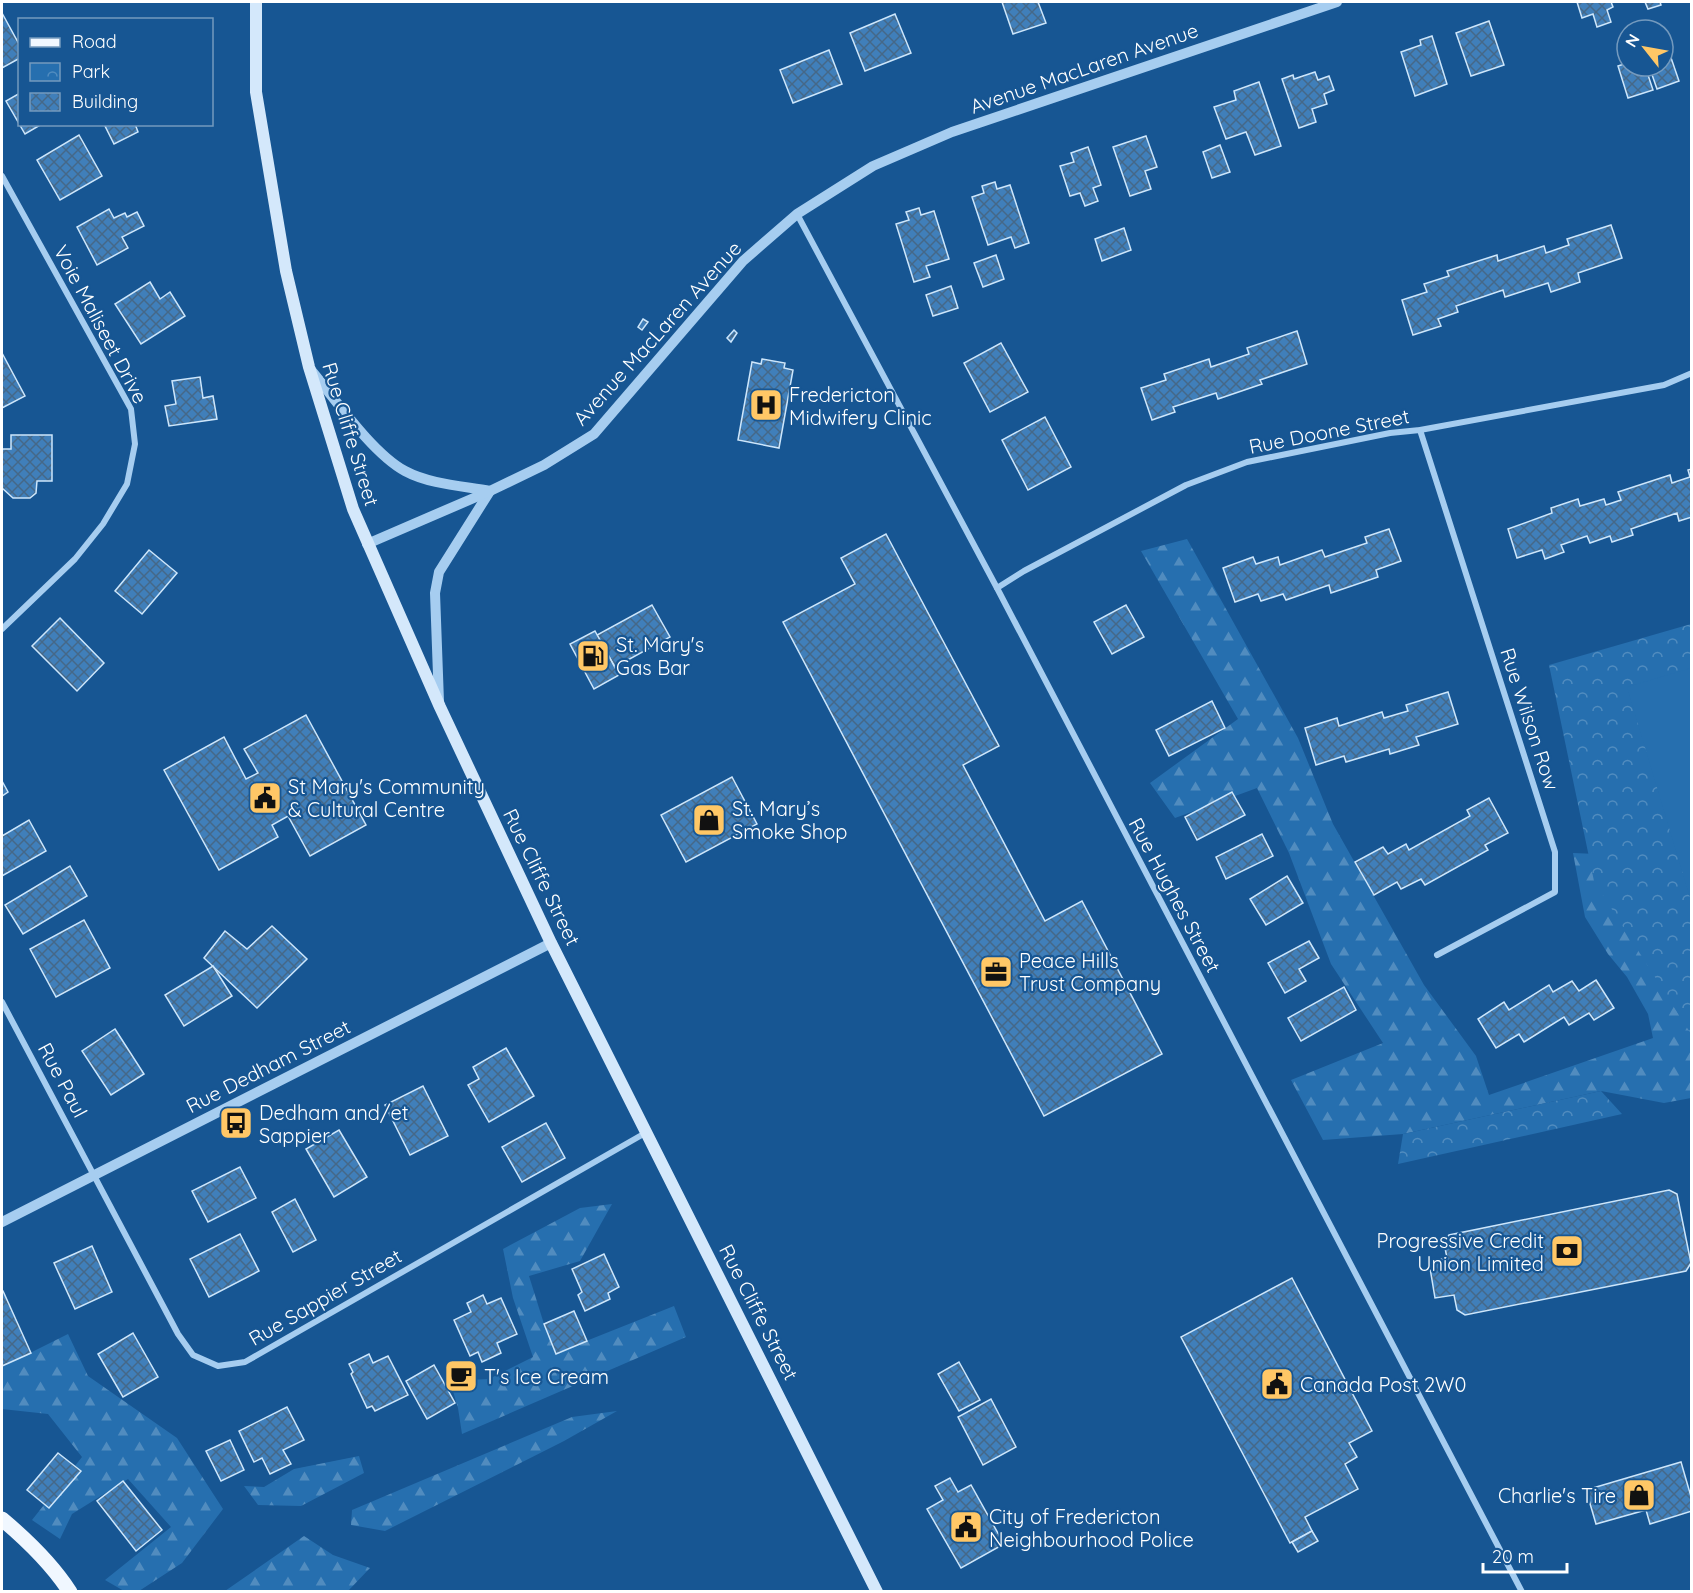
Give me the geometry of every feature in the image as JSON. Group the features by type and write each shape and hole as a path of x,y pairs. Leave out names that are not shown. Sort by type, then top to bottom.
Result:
{"main road":[{"name":"Rue Cliffe Street","path":"256,2 256,92 286,271 309,367 353,509 440,707 551,943 877,1592"},
{"path":"2,1519 24,1538 62,1579 70,1592"}],"street":[{"name":"Avenue MacLaren Avenue","path":"367,544 544,465 594,434 743,261 797,214 873,166 952,132 1337,2"},
{"name":"Voie Maliseet Drive","path":"2,176 131,409 135,444 127,484 103,524 75,558 2,628"},
{"name":"Rue Hughes Street","path":"797,214 997,588 1522,1592"},
{"path":"309,367 379,453 405,471 425,479 490,491 439,572 435,593 440,707"},
{"name":"Rue Doone Street","path":"997,588 1024,571 1186,485 1247,462 1390,433 1420,430 1664,385 1692,373"},
{"name":"Rue Wilson Row","path":"1420,430 1555,852 1555,892 1437,955"},
{"name":"Rue Dedham Street","path":"2,1222 551,943"},
{"name":"Rue Paul","path":"2,1002 95,1174"},
{"name":"Rue Sappier Street","path":"95,1174 178,1334 193,1355 218,1366 244,1362 647,1132"}],"green space":[{"path":"1187,539 1298,738 1333,824 1424,985 1476,1056 1489,1095 1653,1038 1648,1014 1627,977 1608,954 1585,917 1573,853 1596,854 1691,998 1691,1098 1664,1103 1601,1091 1403,1134 1323,1140 1291,1080 1383,1043 1331,964 1289,853 1257,788 1175,818 1150,783 1238,719 1141,551"},
{"path":"1691,624 1691,1034 1594,881 1549,665"},
{"path":"1692,668 1691,901 1627,687"},
{"path":"1601,1091 1622,1114 1398,1164 1403,1134"},
{"path":"612,1204 580,1261 529,1276 556,1353 674,1306 686,1337 462,1434 458,1408 450,1381 489,1379 533,1357 513,1298 503,1249 580,1208"},
{"path":"68,1334 88,1376 177,1438 223,1509 182,1563 139,1591 124,1591 105,1580 171,1527 128,1479 72,1514 60,1539 32,1520 82,1457 48,1414 2,1409 2,1367"},
{"path":"617,1411 564,1441 385,1531 351,1525 352,1510 572,1417"},
{"path":"359,1456 364,1473 301,1506 258,1505 244,1486 264,1487 294,1469"},
{"path":"304,1536 333,1555 370,1568 348,1591 225,1591"}],"building":[{"path":"1002,2 1038,2 1046,23 1013,34"},
{"path":"1577,2 1611,2 1613,7 1607,10 1611,22 1597,27 1593,14 1582,18"},
{"path":"1645,2 1660,2 1661,5 1648,9"},
{"path":"2,13 18,42 18,59 2,68"},
{"path":"895,14 911,53 865,71 850,33"},
{"path":"1489,21 1504,65 1471,76 1456,33"},
{"path":"1432,36 1447,84 1415,96 1401,52 1421,45 1420,40"},
{"path":"829,50 842,84 793,103 780,70"},
{"path":"1675,69 1679,81 1657,89 1653,78 1675,78"},
{"path":"1315,72 1318,80 1329,76 1334,90 1324,94 1327,104 1312,109 1316,122 1299,128 1282,79 1293,75 1294,79"},
{"path":"1622,78 1649,78 1653,90 1628,98"},
{"path":"1259,82 1281,146 1255,155 1246,132 1226,139 1214,107 1236,100 1234,91"},
{"path":"18,94 18,122 6,101"},
{"path":"20,126 39,126 25,134"},
{"path":"105,126 136,126 138,132 114,144"},
{"path":"79,135 102,176 60,200 37,160"},
{"path":"1146,136 1157,167 1145,171 1151,189 1130,196 1113,147"},
{"path":"1220,145 1230,172 1212,178 1203,152"},
{"path":"1088,147 1101,185 1093,188 1098,201 1085,206 1080,193 1070,196 1060,166 1074,162 1071,153"},
{"path":"995,182 997,189 1010,185 1029,243 1015,248 1011,237 988,245 972,197 984,193 982,186"},
{"path":"919,208 921,215 934,211 949,259 926,266 930,277 914,282 896,224 909,220 906,212"},
{"path":"109,209 114,218 125,213 127,217 137,212 144,226 122,237 128,248 97,265 77,227"},
{"path":"1611,225 1622,258 1578,273 1580,282 1551,292 1548,283 1505,297 1503,290 1456,306 1458,312 1438,319 1441,326 1413,335 1402,300 1427,292 1424,284 1449,276 1447,271 1497,255 1498,261 1544,246 1546,253 1569,245 1567,239"},
{"path":"1124,228 1131,250 1102,261 1095,239"},
{"path":"996,255 1004,279 983,287 974,263"},
{"path":"150,282 160,299 170,292 185,316 141,344 115,304"},
{"path":"951,286 958,308 933,316 926,295"},
{"path":"643,319 648,322 642,330 638,327"},
{"path":"734,330 737,333 731,342 727,338"},
{"path":"1297,331 1307,364 1260,380 1262,384 1218,399 1216,393 1173,407 1175,412 1152,420 1141,388 1166,380 1164,374 1209,359 1211,367 1249,354 1247,348"},
{"path":"1001,343 1028,392 990,412 964,363"},
{"path":"2,353 25,396 2,408"},
{"name":"Fredericton Midwifery Clinic","path":"762,359 785,363 784,368 793,370 779,448 738,440 752,362 761,364"},
{"path":"200,377 203,398 213,396 217,419 169,426 165,406 176,404 172,381"},
{"path":"1045,417 1071,467 1028,490 1002,440"},
{"path":"11,435 52,435 52,481 37,481 36,493 30,498 13,498 2,488 2,449 11,449"},
{"path":"1692,469 1692,517 1679,521 1677,513 1631,529 1633,535 1612,542 1610,536 1590,543 1587,536 1561,545 1564,552 1545,559 1542,550 1517,558 1508,529 1552,513 1551,508 1578,499 1580,506 1604,499 1606,505 1621,500 1618,492 1670,475 1672,483 1690,477 1688,470"},
{"path":"1389,529 1401,561 1376,570 1378,577 1331,593 1329,585 1286,600 1283,594 1261,601 1258,594 1235,602 1223,568 1253,557 1256,564 1278,557 1280,565 1322,550 1325,557 1367,543 1365,537"},
{"path":"886,534 999,746 963,765 1045,921 1082,901 1162,1054 1044,1116 783,622 855,584 841,558"},
{"path":"149,550 177,573 142,614 115,591"},
{"path":"652,605 670,637 615,667 597,635"},
{"path":"1126,605 1144,637 1112,654 1094,622"},
{"path":"60,618 104,663 77,691 32,646"},
{"name":"St. Mary's Gas Bar","path":"595,631 619,675 594,689 570,644"},
{"path":"1448,692 1458,724 1416,737 1419,745 1390,754 1389,749 1346,762 1344,756 1316,765 1305,728 1337,718 1339,726 1382,712 1384,718 1408,711 1406,705"},
{"path":"1212,701 1225,728 1169,756 1156,730"},
{"name":"St Mary's Community & Cultural Centre","path":"306,715 366,825 310,856 288,816 272,825 278,837 219,870 164,770 224,737 246,779 258,773 244,749"},
{"name":"St. Mary’s Smoke Shop","path":"732,777 757,824 686,862 661,815"},
{"path":"2,781 8,792 2,796"},
{"path":"1232,792 1245,815 1197,840 1185,817"},
{"path":"1489,798 1508,833 1485,845 1488,850 1425,885 1421,879 1401,889 1397,882 1374,895 1355,862 1383,847 1388,854 1406,844 1409,850 1470,816 1467,810"},
{"path":"29,820 46,851 2,876 2,836"},
{"path":"1262,834 1273,856 1226,879 1216,857"},
{"path":"70,866 87,896 23,934 5,905"},
{"path":"1287,876 1303,903 1266,925 1250,899"},
{"path":"84,920 110,968 56,997 30,949"},
{"path":"272,926 307,959 257,1008 204,958 225,931 247,949"},
{"path":"1309,941 1319,958 1299,969 1306,981 1285,993 1268,963"},
{"path":"213,966 232,996 184,1026 165,995"},
{"path":"1596,980 1614,1008 1594,1020 1589,1013 1569,1025 1564,1017 1524,1042 1519,1034 1496,1048 1478,1019 1504,1002 1509,1010 1549,985 1553,992 1572,981 1579,991"},
{"path":"1344,987 1356,1010 1301,1041 1288,1018"},
{"path":"115,1029 144,1074 111,1095 82,1051"},
{"path":"506,1048 534,1096 489,1122 468,1085 479,1079 473,1067"},
{"path":"423,1086 448,1136 410,1155 385,1105"},
{"path":"546,1123 565,1158 522,1182 502,1147"},
{"path":"339,1130 367,1177 334,1197 306,1149"},
{"path":"240,1167 256,1198 208,1222 192,1191"},
{"name":"Progressive Credit Union Limited","path":"1669,1190 1677,1194 1691,1263 1686,1271 1465,1315 1457,1310 1454,1295 1435,1298 1429,1262 1447,1258 1444,1243 1449,1235"},
{"path":"295,1199 316,1240 293,1252 272,1212"},
{"path":"240,1234 259,1271 209,1297 190,1259"},
{"path":"92,1246 112,1292 75,1309 54,1263"},
{"path":"604,1254 619,1287 608,1293 610,1299 585,1311 578,1295 582,1292 572,1269"},
{"name":"Canada Post 2W0","path":"1292,1278 1372,1431 1349,1443 1357,1457 1345,1464 1358,1489 1305,1517 1312,1531 1290,1543 1181,1337"},
{"path":"2,1291 31,1353 2,1366"},
{"path":"483,1295 487,1304 501,1298 517,1334 497,1343 501,1353 482,1362 478,1352 470,1356 454,1320 471,1312 467,1303"},
{"path":"574,1311 587,1341 556,1354 544,1324"},
{"path":"133,1333 158,1377 123,1397 98,1354"},
{"path":"369,1354 373,1363 388,1356 408,1395 375,1411 372,1406 367,1408 351,1374 353,1372 349,1364"},
{"path":"959,1362 980,1400 959,1411 938,1374"},
{"path":"434,1365 455,1403 427,1419 406,1381"},
{"path":"458,1366 470,1374 463,1385 451,1376"},
{"path":"458,1366 470,1374 463,1385 451,1376"},
{"path":"991,1399 1016,1447 983,1465 958,1417"},
{"path":"287,1407 304,1440 283,1450 291,1464 270,1474 262,1458 254,1462 239,1431"},
{"path":"230,1440 244,1470 221,1481 206,1451"},
{"path":"58,1453 81,1471 49,1508 27,1490"},
{"name":"Charlie's Tire","path":"1681,1462 1692,1500 1692,1511 1650,1524 1646,1510 1596,1524 1586,1490"},
{"name":"City of Fredericton Neighbourhood Police","path":"950,1478 958,1492 971,1485 1004,1544 961,1568 927,1509 943,1500 935,1486"},
{"path":"123,1481 162,1530 136,1551 97,1501"},
{"path":"1312,1531 1318,1541 1298,1552 1292,1542"}],"place":[{"name":"Fredericton Midwifery Clinic","path":"766,405"},
{"name":"St. Mary's Gas Bar","path":"593,656"},
{"name":"St Mary's Community & Cultural Centre","path":"265,798"},
{"name":"St. Mary’s Smoke Shop","path":"709,820"},
{"name":"Peace Hills Trust Company","path":"996,972"},
{"name":"Dedham and/et Sappier","path":"236,1123"},
{"name":"Progressive Credit Union Limited","path":"1567,1251"},
{"name":"T's Ice Cream","path":"461,1376"},
{"name":"Canada Post 2W0","path":"1277,1384"},
{"name":"Charlie's Tire","path":"1639,1495"},
{"name":"City of Fredericton Neighbourhood Police","path":"966,1527"}]}
